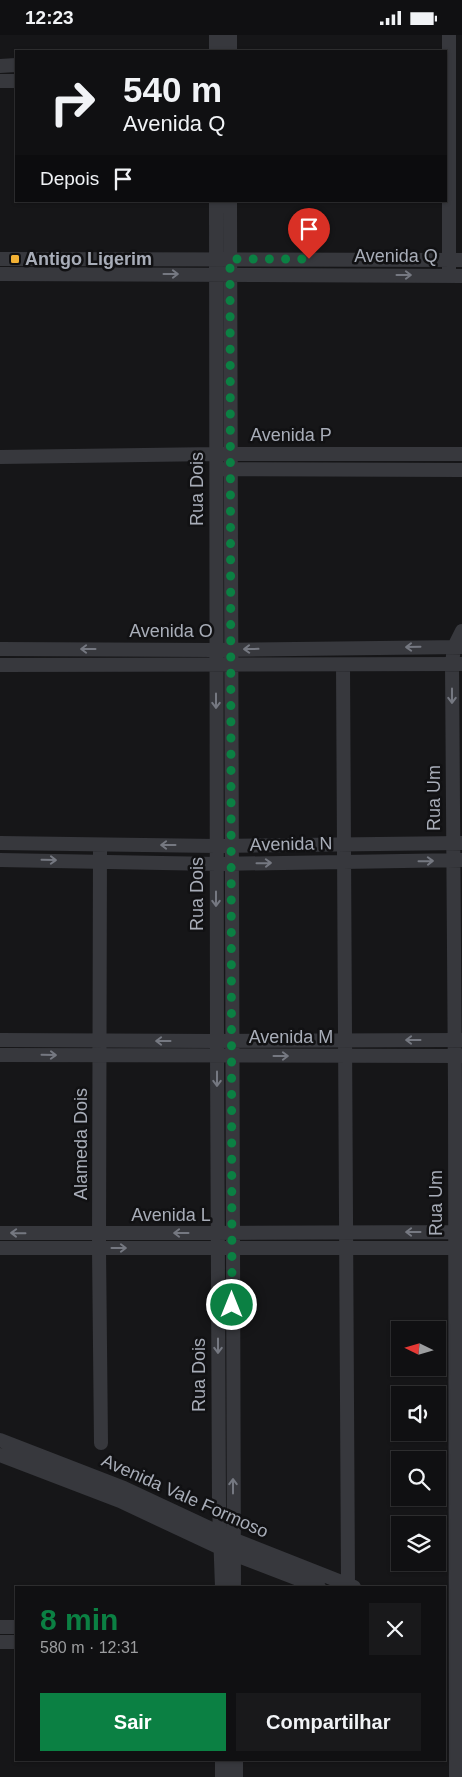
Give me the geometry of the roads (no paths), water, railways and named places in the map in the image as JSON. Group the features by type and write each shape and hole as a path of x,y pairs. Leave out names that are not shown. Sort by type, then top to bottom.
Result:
{"street":[{"path":"216,35 216,50"},
{"path":"230,35 230,50"},
{"path":"449,35 454,66 452,79 456,275"},
{"path":"0,66 15,65"},
{"path":"0,81 15,81"},
{"name":"Rua Dois","path":"216,202 223,259"},
{"name":"Rua Dois","path":"230,202 223,259 223,454 230,469 232,1240 227,1536 234,1586"},
{"name":"Avenida Q","path":"0,259 456,260"},
{"path":"368,260 368,275"},
{"name":"Avenida Q","path":"0,274 456,275"},
{"name":"Rua Dois","path":"223,454 216,469 215,665 219,1505 227,1536"},
{"name":"Avenida P","path":"0,457 223,454 462,454"},
{"path":"346,454 346,469"},
{"name":"Avenida P","path":"216,469 462,470"},
{"name":"Rua Um","path":"456,1777 454,1634 459,1442 457,664 458,647 462,631"},
{"name":"Avenida O","path":"0,649 215,650 458,647"},
{"name":"Avenida O","path":"0,665 457,664"},
{"path":"343,665 346,1248 351,1586"},
{"name":"Avenida N","path":"0,843 216,846 458,843"},
{"name":"Alameda Dois","path":"100,845 99,1241 101,1443"},
{"name":"Avenida N","path":"0,860 216,864 458,861"},
{"name":"Avenida M","path":"0,1040 232,1041 458,1039"},
{"name":"Avenida M","path":"0,1055 458,1056"},
{"name":"Avenida L","path":"0,1248 99,1241 232,1240 346,1233 459,1232"},
{"name":"Avenida L","path":"0,1233 99,1241"},
{"name":"Avenida L","path":"232,1240 346,1248 459,1248"},
{"name":"Avenida Vale Formoso","path":"0,1440 124,1488 227,1536 351,1586"},
{"name":"Avenida Vale Formoso","path":"0,1455 120,1501 228,1551 316,1586"},
{"name":"Rua Dois","path":"222,1586 228,1551"},
{"path":"0,1627 15,1627"},
{"path":"0,1642 15,1642"},
{"path":"222,1761 222,1777"},
{"path":"236,1761 236,1777"}],"place":[{"name":"Antigo Ligerim","path":"15,259"}]}
